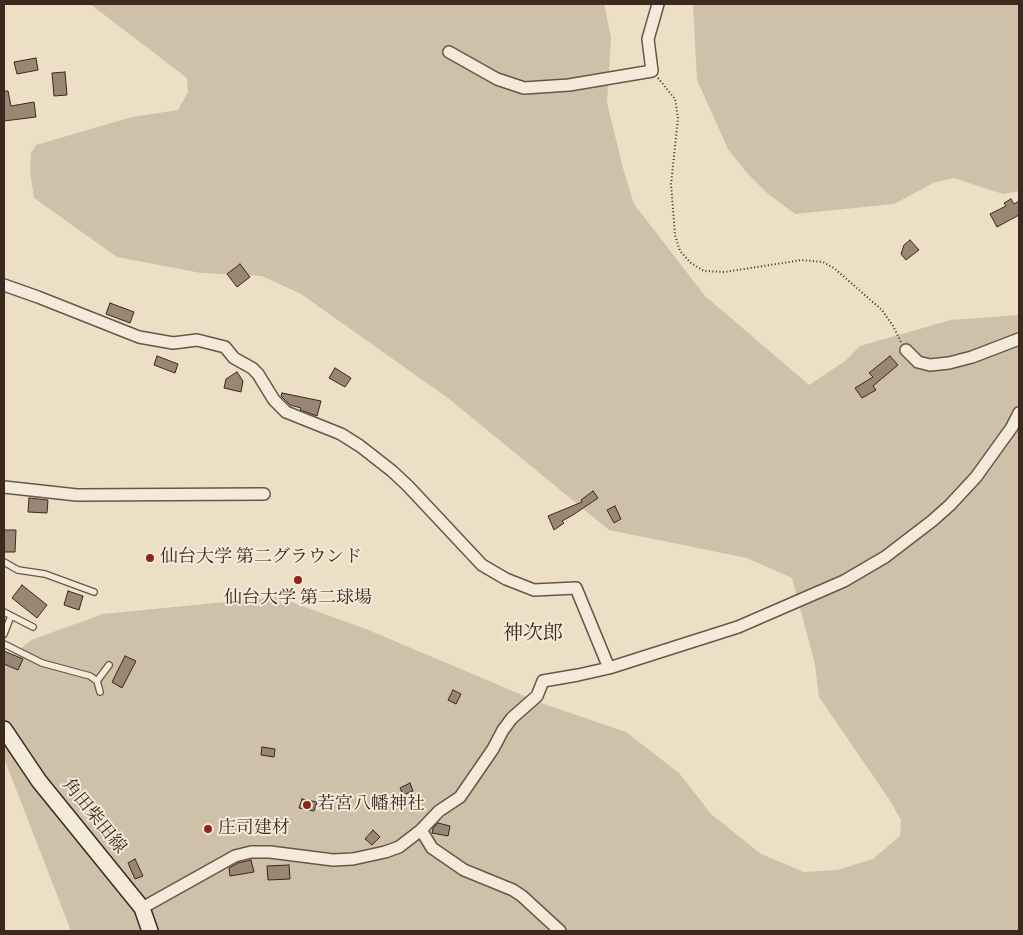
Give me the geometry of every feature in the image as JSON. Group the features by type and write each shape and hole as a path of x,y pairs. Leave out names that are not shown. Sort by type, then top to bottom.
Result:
{"main road":[{"name":"角田柴田線","path":"4,728 40,781 142,908 150,931"}],"street":[{"path":"449,52 497,79 524,88 570,85 652,71 648,39 658,4"},
{"path":"4,285 139,337 173,343 197,340 225,347 234,358 252,368 258,374 274,400 286,412 342,434 392,471 482,565 506,579 534,590 576,588 609,668"},
{"path":"906,350 918,362 930,365 949,363 972,357 1019,340"},
{"path":"142,908 236,856 251,852 270,852 333,860 353,859 399,847 421,830 439,811 460,797 512,718 537,696 543,680 609,668 729,630 766,616 844,581 885,557 950,505 976,477 1012,427 1019,414"},
{"path":"4,487 77,495 264,494"},
{"path":"421,830 432,848 464,870 522,896 560,931"}],"lane":[{"path":"4,562 18,570 45,574 94,592"},
{"path":"4,612 33,628"},
{"path":"4,634 11,616"},
{"path":"4,644 42,663 90,676 97,681 100,692"},
{"path":"97,681 109,665"}],"path":[{"path":"652,71 676,99 678,118 671,184 675,235 680,251 691,263 704,271 725,272 802,260 823,262 834,268 882,310 906,350"}],"shaded area":[{"path":"90,4 604,4 611,37 607,103 634,204 705,296 809,385 845,361 860,346 951,320 1019,315 1019,931 71,931 4,758 4,662 31,640 103,614 277,597 366,629 541,703 626,732 679,773 711,814 761,854 804,872 838,870 873,859 900,836 901,820 889,799 819,697 815,664 792,578 747,558 609,530 448,398 301,294 262,276 201,273 117,257 34,198 30,172 31,153 36,145 132,117 178,110 188,92 187,78"},
{"path":"693,4 1019,4 1019,191 1003,194 954,178 933,183 894,204 795,214 767,193 746,172 728,149 697,80"}],"building":[{"path":"36,58 38,70 17,74 14,62"},
{"path":"65,72 67,95 54,96 52,73"},
{"path":"4,91 8,91 11,106 34,102 36,117 4,121"},
{"path":"1011,199 1014,204 1019,201 1019,215 997,227 990,214 1006,206 1004,203"},
{"path":"910,240 919,250 906,260 901,254 904,245"},
{"path":"240,264 250,277 237,287 227,274"},
{"path":"110,303 134,312 130,323 106,314"},
{"path":"157,356 178,364 175,373 154,365"},
{"path":"890,356 898,365 873,386 876,390 862,398 855,388 873,377 869,373"},
{"path":"335,368 351,378 345,387 329,378"},
{"path":"237,372 243,381 241,392 224,388 226,379"},
{"path":"282,393 321,401 317,416 290,405 281,396"},
{"path":"593,491 598,498 562,521 564,523 554,530 548,516 582,502 581,500"},
{"path":"29,498 48,500 47,513 28,512"},
{"path":"615,506 621,519 614,523 607,510"},
{"path":"4,530 16,530 15,552 4,552"},
{"path":"22,585 47,605 37,618 12,598"},
{"path":"68,591 83,596 79,610 64,605"},
{"path":"4,651 23,659 18,670 4,664"},
{"path":"125,656 136,661 122,688 112,682"},
{"path":"453,690 461,694 456,704 448,700"},
{"path":"262,747 275,749 274,757 261,755"},
{"path":"410,783 413,791 403,795 400,788"},
{"path":"302,799 317,802 314,811 299,808"},
{"path":"438,823 450,826 448,836 432,833 433,828"},
{"path":"373,830 380,837 372,845 365,839"},
{"path":"135,859 143,876 135,879 128,863"},
{"path":"251,860 254,872 230,876 229,868 238,863"},
{"path":"289,865 290,879 268,880 267,866"}],"place":[{"name":"仙台大学 第二グラウンド","path":"150,558"},
{"name":"仙台大学 第二球場","path":"298,580"},
{"name":"若宮八幡神社","path":"307,805"},
{"name":"庄司建材","path":"208,829"}],"district":[{"name":"神次郎","path":"533,635"}]}
